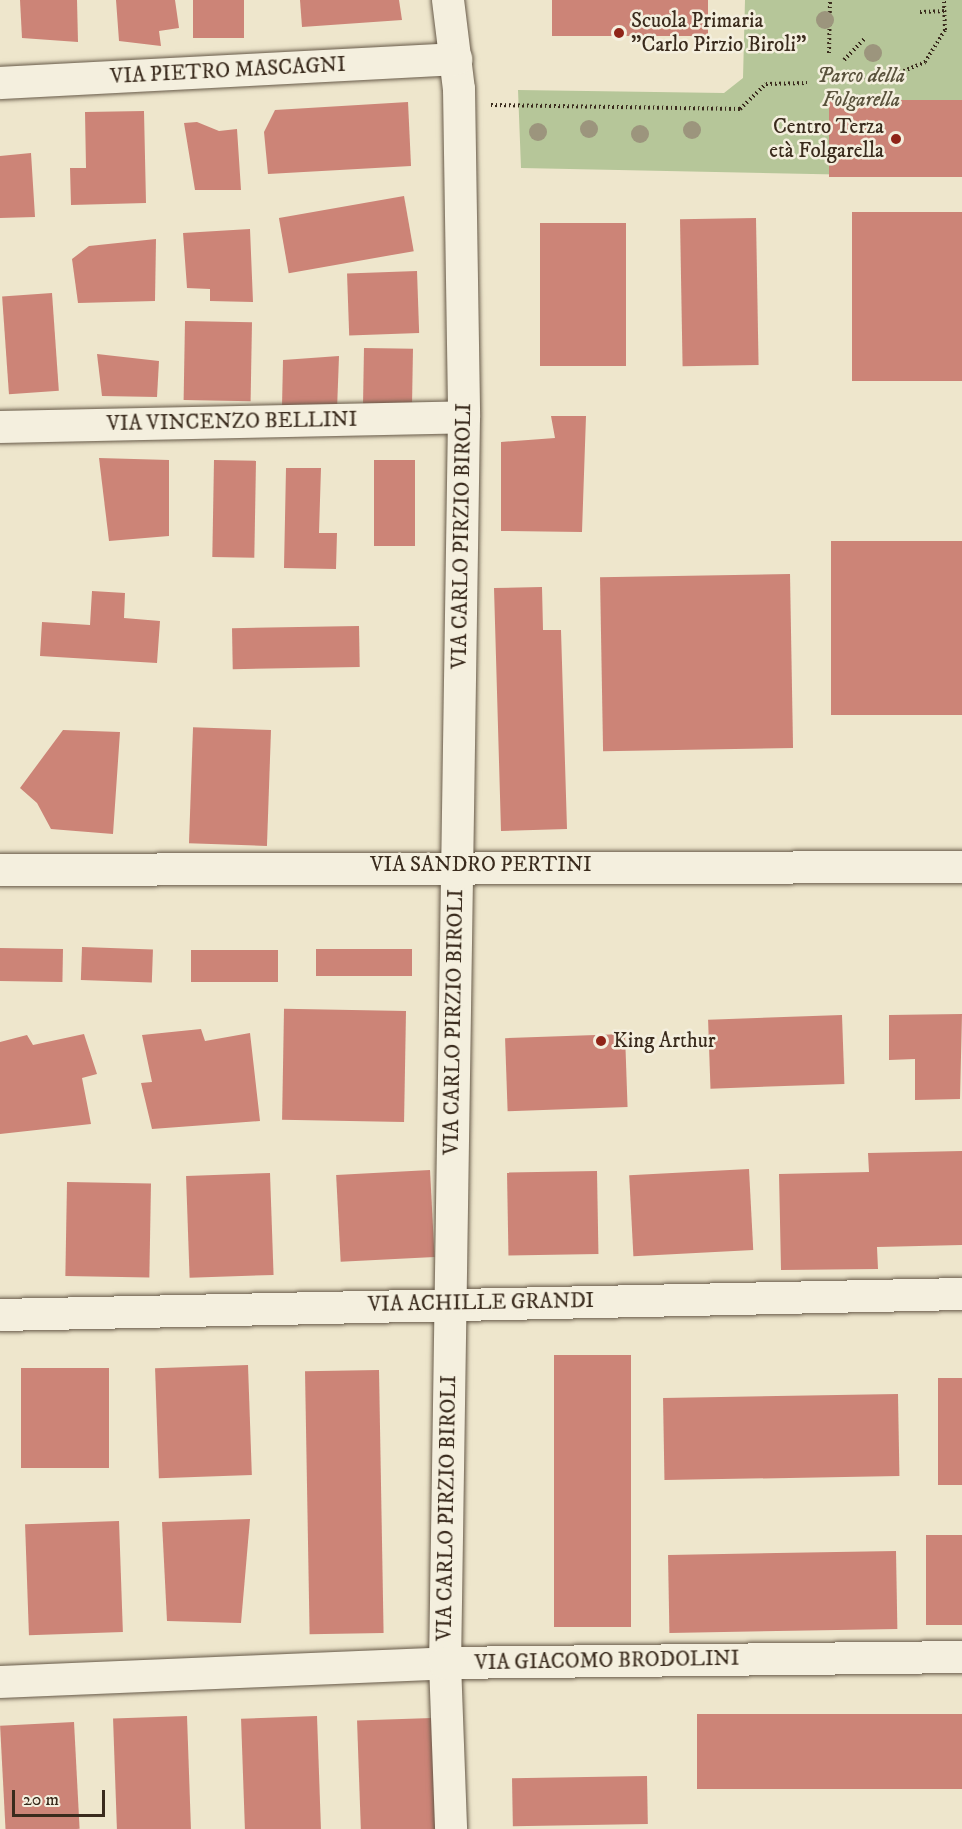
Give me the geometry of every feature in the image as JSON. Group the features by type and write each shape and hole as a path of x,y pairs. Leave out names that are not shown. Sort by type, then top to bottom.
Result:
{"street":[{"name":"VIA CARLO PIRZIO BIROLI","path":"448,0 460,106 464,417 445,1663 451,1829"},
{"name":"VIA PIETRO MASCAGNI","path":"0,83 456,59"},
{"name":"VIA VINCENZO BELLINI","path":"0,427 464,417"},
{"name":"VIA SANDRO PERTINI","path":"0,870 456,865 962,867"},
{"name":"VIA ACHILLE GRANDI","path":"0,1315 450,1303 962,1294"},
{"name":"VIA GIACOMO BRODOLINI","path":"0,1682 445,1663 962,1656"}],"path":[{"path":"829,53 830,0"},
{"path":"850,78 891,76 925,62 938,48 947,11 944,0"},
{"path":"920,12 947,11"},
{"path":"844,60 865,38"},
{"path":"460,106 740,109 766,84 807,83"}],"green space":[{"name":"Parco della Folgarella","path":"745,0 962,0 962,177 521,168 518,90 724,93 743,78"}],"building":[{"path":"20,0 77,0 78,42 22,38"},
{"path":"116,0 175,0 179,28 159,31 161,46 119,41"},
{"path":"193,0 244,0 244,38 193,38"},
{"path":"300,0 399,0 402,20 302,27"},
{"path":"552,0 708,0 708,36 552,36"},
{"name":"Centro Terza età Folgarella","path":"829,100 962,100 962,177 829,177"},
{"path":"408,102 411,166 268,174 264,132 275,110"},
{"path":"144,111 146,203 71,205 70,168 86,168 85,112"},
{"path":"197,122 219,131 237,129 241,190 195,190 184,123"},
{"path":"31,153 35,217 0,218 0,156"},
{"path":"404,196 414,251 289,273 279,218"},
{"path":"852,212 962,212 962,381 852,381"},
{"path":"756,218 759,365 683,366 680,219"},
{"path":"540,223 626,223 626,366 540,366"},
{"path":"250,229 253,302 210,301 210,289 187,288 183,233"},
{"path":"156,239 155,301 78,303 72,259 89,246"},
{"path":"417,271 419,333 349,335 347,273"},
{"path":"52,293 59,391 9,394 2,296"},
{"path":"185,321 252,322 251,401 184,400"},
{"path":"364,348 413,349 412,408 363,407"},
{"path":"97,354 159,361 157,397 102,396"},
{"path":"339,356 337,410 282,407 283,360"},
{"path":"551,416 586,416 582,532 501,531 501,442 555,438"},
{"path":"99,458 169,460 169,536 109,541"},
{"path":"214,460 256,461 254,558 212,557"},
{"path":"374,460 415,460 415,546 374,546"},
{"path":"286,468 321,468 319,533 337,533 336,569 284,568"},
{"path":"831,541 962,541 962,715 831,715"},
{"path":"790,574 793,748 603,751 600,577"},
{"path":"542,587 543,630 561,630 567,829 501,831 494,588"},
{"path":"92,591 125,593 124,618 160,621 157,663 40,656 42,622 90,625"},
{"path":"359,626 360,667 233,669 232,628"},
{"path":"193,727 271,730 267,846 189,843"},
{"path":"63,730 120,732 113,834 51,829 37,803 20,788"},
{"path":"82,947 153,949 152,982 81,980"},
{"path":"0,948 63,949 62,982 0,981"},
{"path":"316,949 412,949 412,976 316,976"},
{"path":"191,950 278,950 278,982 191,982"},
{"path":"284,1009 406,1011 404,1122 282,1120"},
{"path":"962,1014 960,1099 915,1100 915,1059 889,1060 889,1015"},
{"path":"842,1015 844,1084 710,1089 708,1020"},
{"path":"201,1029 205,1041 250,1033 260,1121 152,1129 141,1083 152,1082 142,1035"},
{"path":"84,1034 97,1074 82,1078 91,1124 0,1134 0,1042 27,1035 33,1045"},
{"path":"625,1034 628,1107 508,1111 505,1038"},
{"path":"962,1151 962,1245 877,1247 878,1269 781,1270 779,1174 869,1172 868,1153"},
{"path":"749,1169 753,1250 633,1256 629,1175"},
{"path":"430,1170 435,1257 341,1262 336,1175"},
{"path":"597,1171 598,1254 508,1256 507,1173"},
{"path":"270,1173 274,1275 190,1278 186,1176"},
{"path":"67,1182 151,1183 149,1277 65,1276"},
{"path":"554,1355 631,1355 631,1627 554,1627"},
{"path":"248,1365 252,1475 159,1478 155,1368"},
{"path":"21,1368 109,1368 109,1468 21,1468"},
{"path":"379,1370 384,1633 310,1634 305,1371"},
{"path":"938,1378 962,1378 962,1485 938,1485"},
{"path":"898,1394 899,1476 664,1480 663,1398"},
{"path":"250,1519 241,1623 167,1621 162,1522"},
{"path":"119,1521 123,1632 29,1635 25,1524"},
{"path":"926,1535 962,1535 962,1625 926,1625"},
{"path":"896,1551 897,1629 669,1633 668,1555"},
{"path":"697,1714 962,1714 962,1789 697,1789"},
{"path":"187,1716 191,1829 117,1829 113,1719"},
{"path":"317,1716 321,1829 245,1829 241,1719"},
{"path":"432,1718 436,1829 361,1829 357,1721"},
{"path":"74,1722 80,1829 6,1829 0,1726"},
{"path":"647,1776 648,1824 513,1826 512,1778"}],"place":[{"name":"Scuola Primaria \"Carlo Pirzio Biroli\"","path":"619,33"},
{"name":"Centro Terza età Folgarella","path":"896,139"},
{"name":"King Arthur","path":"601,1041"}]}
